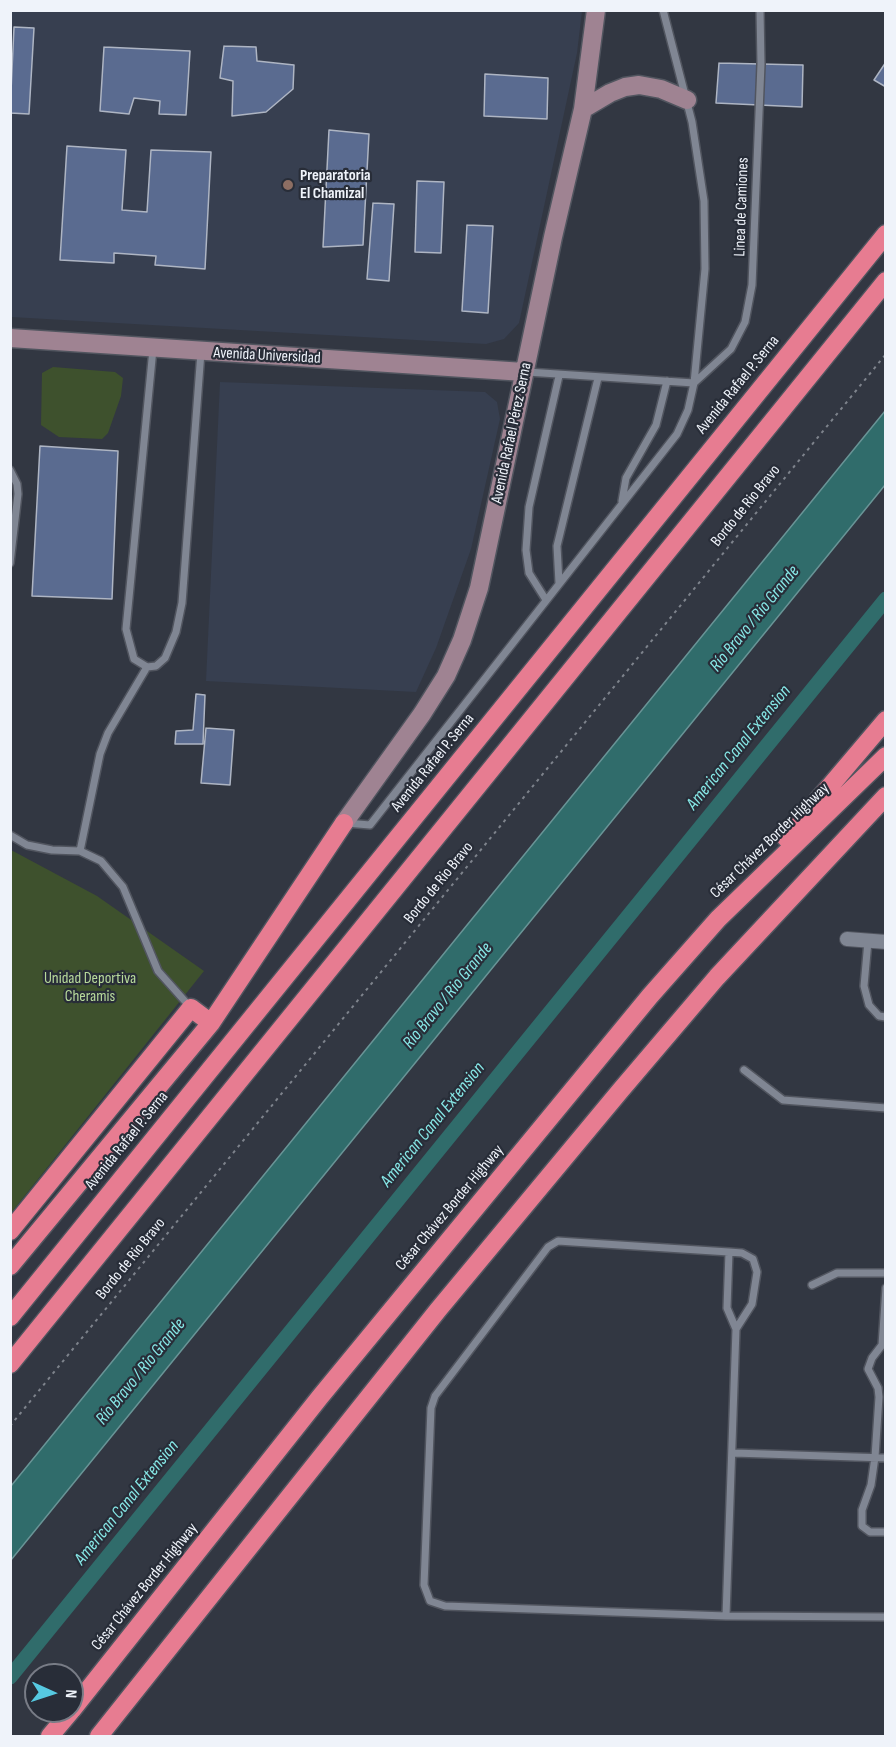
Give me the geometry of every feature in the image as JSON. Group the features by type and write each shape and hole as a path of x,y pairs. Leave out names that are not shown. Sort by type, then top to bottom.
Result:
{"highway":[{"name":"Avenida Rafael P. Serna","path":"10,1317 885,234"},
{"path":"10,1364 885,282"},
{"path":"718,919 885,720"},
{"name":"César Chávez Border Highway","path":"84,1694 436,1253 604,1050 718,919 885,756"},
{"path":"99,1737 446,1301 717,977 885,796"},
{"path":"815,869 885,814"},
{"path":"10,1266 211,1023 344,823"},
{"path":"10,1231 191,1008 211,1023"},
{"name":"César Chávez Border Highway","path":"51,1737 61,1723"}],"main road":[{"name":"Avenida Rafael Pérez Serna","path":"344,823 422,714 446,676 462,640 479,588 524,372 583,109 596,10"},
{"path":"583,109 610,93 639,85 662,89 687,100"},
{"name":"Avenida Universidad","path":"10,338 524,372"}],"street":[{"path":"847,939 885,942"}],"lane":[{"path":"344,823 370,825 677,434 688,410 694,383 705,269 704,201 687,100 663,10"},
{"name":"Linea de Camiones","path":"694,383 731,349 746,322 753,285 761,64 760,10"},
{"path":"153,348 126,629 135,659 147,667 156,666 165,658 176,632 182,603 201,352"},
{"path":"524,372 694,383"},
{"path":"546,600 529,573 526,550 529,507 559,376"},
{"path":"559,584 556,546 598,378"},
{"path":"622,502 626,478 656,425 667,381"},
{"path":"10,470 17,484 18,494 10,563"},
{"path":"80,851 100,754 108,733 147,667"},
{"path":"10,835 27,845 52,850 80,851 101,861 123,887 158,971 191,1008"},
{"path":"868,941 864,987 869,1005 879,1016 885,1017"},
{"path":"744,1070 783,1100 885,1108"},
{"path":"736,1329 752,1304 757,1272 753,1259 742,1253 558,1241 548,1247 435,1396 431,1408 424,1585 430,1600 446,1606 726,1616 885,1617"},
{"path":"726,1616 734,1453 736,1329 727,1308 729,1252"},
{"path":"812,1285 837,1273 885,1273"},
{"path":"885,1288 882,1346 872,1358 868,1369 878,1388 879,1397 871,1485 862,1510 862,1526 870,1532 885,1532"},
{"path":"734,1453 885,1458"}],"path":[{"name":"Bordo de Rio Bravo","path":"10,1426 885,354"}],"shaded area":[{"name":"Preparatoria El Chamizal","path":"10,11 582,11 577,53 519,323 504,339 486,344 11,317"},
{"path":"220,382 485,392 497,402 500,419 471,549 436,648 416,692 206,681"}],"green space":[{"path":"53,367 115,372 123,378 121,396 108,433 102,439 59,437 41,425 42,373"},
{"name":"Unidad Deportiva Cheramis","path":"11,850 97,896 204,971 11,1213"}],"water":[{"name":"Río Bravo / Rio Grande","path":"885,411 885,485 11,1560 11,1486"}],"building":[{"path":"14,27 34,28 29,114 10,113"},
{"path":"224,46 256,47 257,61 294,65 293,89 266,112 232,116 233,81 220,78"},
{"path":"104,47 190,51 186,115 159,114 160,101 134,98 129,114 100,111"},
{"path":"886,62 886,87 874,80"},
{"path":"719,63 803,65 802,107 716,103"},
{"path":"485,74 548,78 547,119 484,116"},
{"path":"329,130 369,134 363,245 323,247"},
{"path":"67,146 126,150 122,210 147,212 151,150 211,152 205,269 155,265 156,256 114,253 114,263 60,260"},
{"path":"417,181 444,182 441,253 415,252"},
{"path":"373,203 394,204 389,281 367,279"},
{"path":"467,225 493,226 488,313 462,311"},
{"path":"40,446 118,451 112,599 32,596"},
{"path":"196,694 205,695 203,744 175,744 176,731 193,730"},
{"path":"206,728 234,730 230,785 201,783"}],"waterway":[{"name":"American Canal Extension","path":"10,1677 886,599"}],"place":[{"name":"Preparatoria El Chamizal","path":"288,185"}]}
